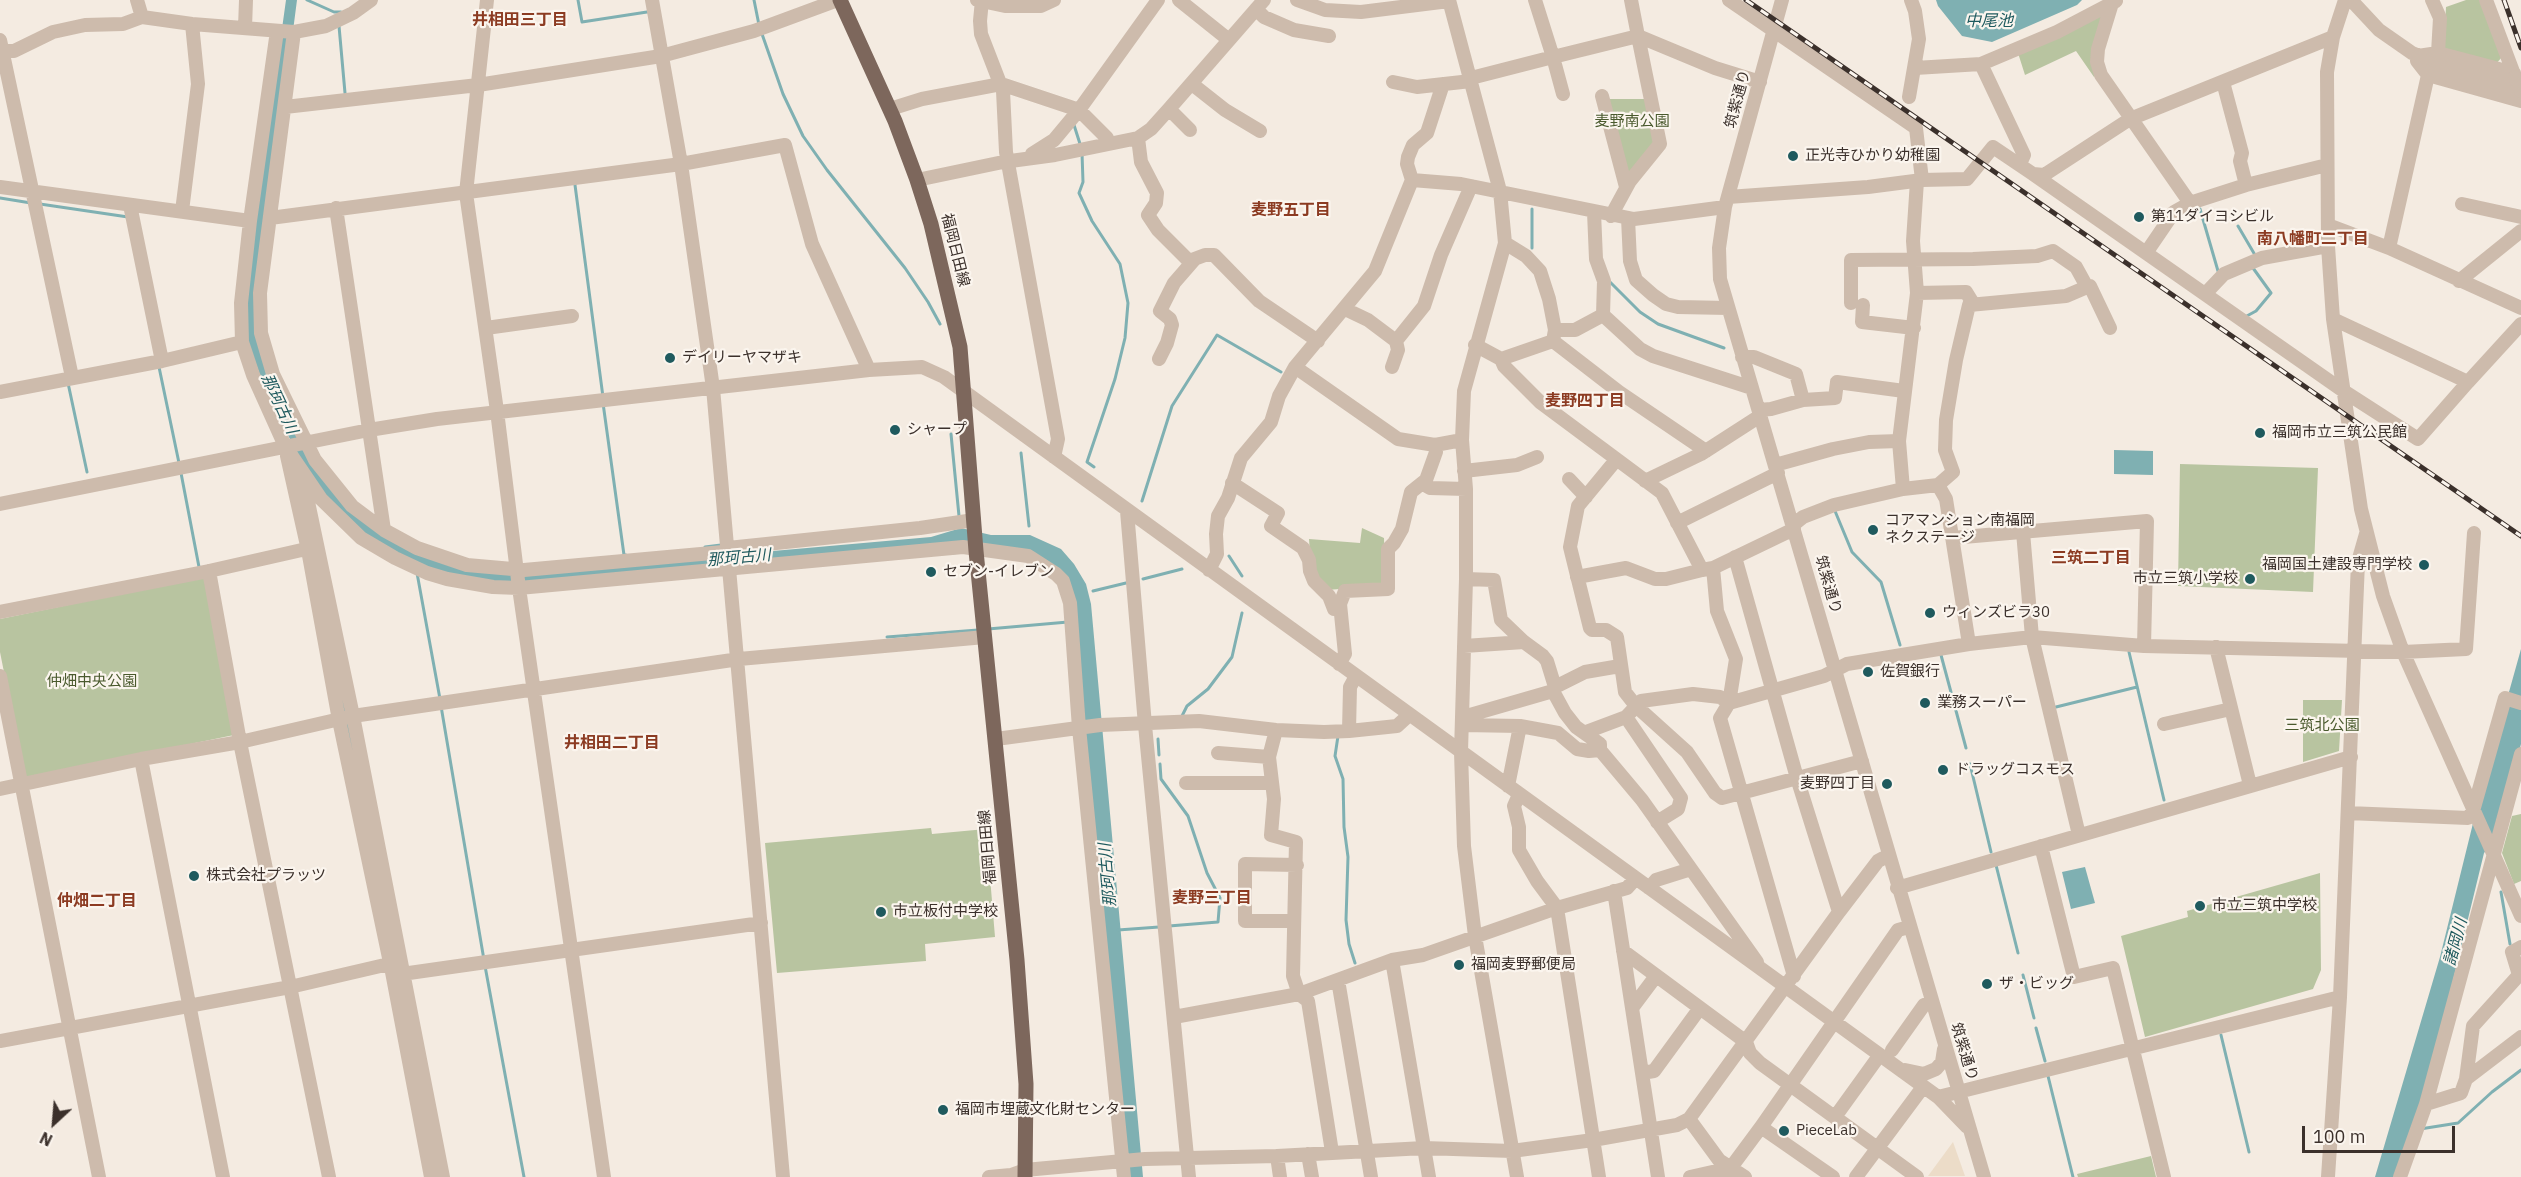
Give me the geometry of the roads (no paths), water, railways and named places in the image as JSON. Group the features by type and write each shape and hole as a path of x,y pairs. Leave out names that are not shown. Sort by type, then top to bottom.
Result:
{"main road":[{"name":"福岡日田線","path":"839,0 890,109 917,180 931,224 960,347 976,551 996,739 1026,1084 1025,1173"}],"street":[{"path":"136,0 142,17"},
{"path":"245,28 246,0"},
{"path":"72,377 1,47 14,51 53,32 85,25 123,24 142,17 192,24 294,32 326,26 353,14 371,0"},
{"path":"487,0 466,193 486,328 519,588 604,1177"},
{"path":"652,0 681,164 713,388 739,659 783,1177"},
{"path":"285,107 478,85 661,56 754,31 839,0"},
{"path":"1054,0 1041,6 1005,6 980,1 981,34 1001,84 1008,161 1058,439 1054,457"},
{"path":"1158,0 1079,110 1054,140 1032,154 1040,157 1047,156 1138,138 1151,129 1169,110 1260,5"},
{"path":"1179,0 1229,40"},
{"path":"1297,0 1325,10 1361,12 1449,1 1500,191 1505,243 1464,391 1462,440 1466,489 1466,579 1461,752 1464,846 1475,936 1517,1177"},
{"path":"1535,0 1563,94"},
{"path":"1611,216 1626,187 1660,144 1631,0"},
{"path":"1729,0 1916,128 1920,180 1914,260 1917,292 1899,441 1903,489"},
{"name":"筑紫通り","path":"1782,0 1726,202 1719,263 1720,279 1983,1177"},
{"path":"1909,97 1918,39 1915,11 1911,0"},
{"path":"2345,0 2333,37 2327,72 2328,246 2333,319 2366,534 2383,596 2403,652 2474,812 2516,891 2521,916"},
{"path":"2351,0 2379,30 2418,56 2454,70 2518,82"},
{"path":"2432,0 2440,18 2438,53"},
{"path":"2486,0 2518,82"},
{"path":"1915,68 1981,64 2057,33 2115,1"},
{"path":"2115,1 2104,25 2097,49 2097,62 2102,75 2130,119 2190,203"},
{"path":"1260,5 1264,17 1294,30 1329,36"},
{"path":"182,211 198,84 192,24"},
{"path":"277,31 250,221 241,303 243,342 253,375 285,446 302,473 340,519 361,538 395,558 447,579 480,586 519,588 963,547 976,551 1028,556 1063,581 1070,603 1079,728 1124,1177"},
{"path":"294,32 260,293 261,333 273,374 312,457 352,506 384,530 417,548 451,561 494,569 517,570 723,552 728,548 974,522"},
{"path":"1393,82 1417,87 1471,80 1638,36 1715,68 1760,82"},
{"path":"2033,174 2044,175 2052,171 2130,119 2333,37"},
{"path":"2418,56 2438,53 2518,82"},
{"path":"2418,56 2416,61 2428,75 2521,101"},
{"path":"1981,64 2024,155 2020,164"},
{"path":"2389,248 2428,75"},
{"path":"2223,82 2242,153 2240,161 2246,184"},
{"path":"890,109 922,99 1001,84 1079,110 1107,138 1107,143"},
{"path":"1192,84 1225,110 1260,131"},
{"path":"1209,570 1217,554 1218,516 1228,498 1241,458 1271,422 1279,396 1295,368 1375,271 1413,180 1407,164 1408,157 1413,145 1427,133 1443,84"},
{"path":"1602,96 1626,187"},
{"path":"1169,110 1190,130"},
{"path":"1138,138 1141,162 1157,193 1156,203 1148,215 1149,219 1189,261 1205,255 1214,255 1259,301 1318,341"},
{"path":"270,218 681,164 784,145 813,244 869,370"},
{"path":"1413,180 1500,191 1628,218 1726,202 1920,180 1967,178 1993,147 2345,392 2418,439 2521,324"},
{"path":"917,180 1037,155"},
{"path":"2146,253 2174,212 2190,203 2246,184 2327,165"},
{"path":"1396,341 1424,306 1441,255 1471,186"},
{"path":"0,187 250,221"},
{"path":"2462,204 2521,217"},
{"path":"130,205 162,361"},
{"path":"336,208 384,530"},
{"path":"1594,212 1596,259 1604,281 1603,315 1640,349 1653,356 1752,388"},
{"path":"1628,218 1630,261 1636,280 1666,304 1678,307 1728,308"},
{"path":"2328,225 2389,248 2521,308"},
{"path":"2459,281 2521,231"},
{"path":"1505,243 1526,256 1539,271 1549,299 1554,336 1579,362 1706,451"},
{"path":"2205,294 2224,274 2262,258 2328,246"},
{"path":"1914,328 1862,322 1851,260 2037,256 2053,251 2076,267 2087,287 2090,286 2110,328"},
{"path":"1159,359 1172,325 1170,319 1160,311 1174,283 1194,260"},
{"path":"1577,577 1626,568 1654,579 1666,579 1707,569 1735,558 1794,527 1803,518 1834,505 1903,489 1938,485 1953,472 1945,450 1946,420 1956,360 1969,305 2066,296 2087,287"},
{"path":"1917,292 1966,292 1974,305"},
{"path":"1345,309 1368,320 1396,341 1398,350 1392,367"},
{"path":"1501,359 1554,336 1575,330 1603,315"},
{"path":"486,328 572,316"},
{"path":"2333,319 2468,382"},
{"path":"1575,330 1579,362"},
{"path":"0,392 162,361 243,342"},
{"path":"1475,345 1501,359 1504,366 1541,403 1662,493 1677,523 1707,569 1717,611 1736,659 1729,703 1720,718 1794,976"},
{"path":"1742,357 1754,357 1796,374 1803,400"},
{"path":"0,504 369,430 497,411 869,370 922,367 944,376 1127,511 1938,1097 1969,1129"},
{"path":"1295,368 1398,439 1435,445 1462,440"},
{"path":"1646,481 1706,451 1759,413 1803,400 1836,398 1838,382 1904,391"},
{"path":"1677,523 1777,469 1869,442 1899,441"},
{"path":"1339,664 1345,654 1340,609 1345,591 1388,589 1388,549 1402,530 1411,492 1423,484 1433,463 1435,445"},
{"path":"285,446 312,548 346,718 431,1177"},
{"path":"1464,471 1516,465 1537,457"},
{"path":"1616,460 1578,506 1570,547 1590,628 1606,630 1617,637 1621,657 1620,666 1631,711 1681,798 1678,808 1658,822"},
{"path":"302,473 312,548"},
{"path":"1569,479 1586,497"},
{"path":"1232,483 1278,513 1272,526 1303,549 1310,560 1310,571 1314,581 1329,596 1334,609 1340,609"},
{"path":"1423,484 1430,488 1466,489"},
{"path":"1938,485 1946,499 1969,644"},
{"path":"1127,511 1145,725 1189,1177"},
{"path":"1952,538 2147,521 2144,646"},
{"path":"2023,532 2032,637 2079,835"},
{"path":"1586,732 1631,711 1641,701 1693,694 1720,697 1729,703 1773,692 1847,664 1969,644 2032,637 2144,646 2403,652 2466,650 2474,533"},
{"path":"2328,1177 2340,997 2358,562 2366,534"},
{"path":"0,612 209,571 312,548"},
{"path":"1735,558 1797,778 1839,912"},
{"path":"209,571 240,742 328,1177"},
{"path":"1466,579 1494,580 1501,620 1547,661 1554,689 1565,713 1576,727 1600,744 1600,750 1658,822 1764,972"},
{"path":"0,789 141,759 240,742 346,718 739,659 985,637"},
{"path":"1464,646 1524,642"},
{"path":"2216,647 2250,785"},
{"path":"1463,721 1554,689 1585,672 1620,666"},
{"path":"0,676 99,1177"},
{"path":"1349,731 1350,687 1356,676"},
{"path":"2348,813 2468,818 2474,812 2505,698 2521,702"},
{"path":"2164,724 2231,709"},
{"path":"1631,711 1687,752 1718,797 1722,798 1862,761"},
{"path":"996,739 1100,725 1145,725 1199,721 1276,730 1349,731 1397,726 1409,715"},
{"path":"1463,721 1520,726 1558,733 1577,749 1600,750"},
{"path":"1508,786 1520,726"},
{"path":"1276,730 1269,757 1274,799 1271,835 1296,842 1293,976 1299,994 1308,1001 1332,1152"},
{"path":"1218,753 1269,757"},
{"path":"2400,1177 2426,1104 2493,850 2521,754"},
{"path":"1898,888 2351,757"},
{"path":"141,759 223,1177"},
{"path":"1186,783 1272,783"},
{"path":"1519,795 1514,806 1519,827 1519,850 1537,881 1557,908 1599,1177"},
{"path":"2041,846 2074,977 2113,968 2164,1177"},
{"path":"989,1177 1146,1159 1277,1156 1424,1148 1512,1151 1677,1125 1689,1119 1839,912 1878,861 1889,855"},
{"path":"1294,921 1245,921 1245,864 1297,865"},
{"path":"1649,888 1656,880 1691,869"},
{"path":"1174,1017 1299,994 1392,960 1423,955 1557,908 1627,888 1635,879"},
{"path":"1614,891 1658,1177"},
{"path":"0,1041 70,1026 394,970 572,951 761,923"},
{"path":"1727,1172 1899,930 1909,927"},
{"path":"2426,1104 2461,1092 2466,1079 2474,1026 2519,975 2512,952 2521,946"},
{"path":"1623,951 1746,1042 1750,1053 1760,1063 1917,1177"},
{"path":"1392,960 1429,1177"},
{"path":"394,970 443,1177"},
{"path":"1632,1008 1656,975"},
{"path":"1338,980 1371,1177"},
{"path":"1938,1097 2340,997"},
{"path":"1892,1050 1924,1005 1932,1002"},
{"path":"1642,1073 1654,1071 1700,1008"},
{"path":"2466,1079 2521,1037"},
{"path":"1897,1068 1924,1074 1936,1069 1945,1055 1944,1044"},
{"path":"1835,1117 1879,1056"},
{"path":"1856,1177 1923,1087"},
{"path":"1689,1119 1727,1172"},
{"path":"1761,1127 1833,1177"},
{"path":"1308,1154 1312,1177"},
{"path":"1277,1156 1280,1177"},
{"path":"1690,1177 1727,1172 1745,1177"}],"water":[{"name":"那珂古川","path":"286,0 297,0 256,316 311,460 403,545 525,573 931,537 961,528 991,535 1030,535 1061,549 1074,564 1086,584 1091,604 1143,1177 1128,1177 1071,590 1021,550 480,584 396,556 342,518 304,465 270,402 247,340 246,287"},
{"name":"中尾池","path":"1936,0 2082,0 2077,5 1992,42 1962,36 1938,6"},
{"path":"2114,450 2153,451 2153,475 2114,474"},
{"name":"諸岡川","path":"2521,649 2521,744 2496,838 2484,853 2431,1071 2394,1177 2375,1177 2440,957 2478,803"},
{"path":"2085,867 2095,903 2071,909 2062,872"}],"waterway":[{"path":"307,0 334,12 341,12"},
{"path":"578,0 582,22 647,12"},
{"path":"754,0 759,25"},
{"path":"339,26 345,93"},
{"path":"762,34 783,94 803,136 905,268 940,324"},
{"path":"1074,125 1081,147"},
{"path":"1082,153 1083,182 1079,193 1092,221 1120,264 1128,303 1125,338 1115,379 1087,462 1094,467"},
{"path":"575,185 603,397"},
{"path":"0,198 31,203"},
{"path":"40,204 128,217"},
{"path":"1532,209 1532,248"},
{"path":"2200,209 2218,271"},
{"path":"2238,226 2255,255"},
{"path":"2245,317 2256,311 2271,293 2253,268"},
{"path":"1609,281 1640,312 1658,324 1724,348"},
{"path":"1142,501 1172,406 1217,335 1281,372"},
{"path":"159,367 179,463"},
{"path":"68,383 87,472"},
{"path":"603,403 624,555 626,555"},
{"path":"951,434 959,516"},
{"path":"1021,453 1029,526"},
{"path":"181,473 199,567"},
{"path":"1835,511 1852,552 1881,582 1900,645"},
{"name":"那珂古川","path":"705,547 721,545"},
{"path":"1229,556 1242,576"},
{"path":"1143,579 1182,569"},
{"path":"417,573 440,699"},
{"path":"1093,591 1126,583"},
{"path":"1182,716 1187,706 1208,689 1232,657 1242,613"},
{"path":"988,629 1068,622"},
{"path":"887,637 978,630"},
{"path":"2129,652 2164,800"},
{"path":"1941,655 1966,748"},
{"path":"340,685 345,713"},
{"path":"2056,707 2137,687"},
{"path":"441,706 484,960"},
{"path":"347,723 355,763"},
{"path":"1338,736 1335,756 1343,779 1344,827 1348,857 1346,920 1349,944 1355,963"},
{"path":"1158,739 1159,755"},
{"path":"1160,764 1161,779 1188,816 1207,873 1220,898 1218,922"},
{"path":"1970,764 1991,852"},
{"path":"1996,865 2018,953"},
{"path":"2501,892 2510,944"},
{"path":"1169,926 1218,922"},
{"path":"1118,930 1159,927"},
{"path":"485,966 524,1177"},
{"path":"2023,975 2034,1018"},
{"path":"2036,1028 2045,1061"},
{"path":"2221,1035 2249,1152"},
{"path":"2420,1129 2458,1123 2492,1092 2521,1070"},
{"path":"2048,1076 2073,1177"}],"railway":[{"path":"1746,0 2521,536"},
{"path":"2504,0 2521,48"}],"place":[{"name":"正光寺ひかり幼稚園","path":"1793,156"},
{"name":"第11ダイヨシビル","path":"2139,217"},
{"name":"デイリーヤマザキ","path":"670,358"},
{"name":"シャープ","path":"895,430"},
{"name":"福岡市立三筑公民館","path":"2260,433"},
{"name":"コアマンション南福岡 ネクステージ","path":"1873,530"},
{"name":"福岡国土建設専門学校","path":"2424,565"},
{"name":"セブン-イレブン","path":"931,572"},
{"name":"市立三筑小学校","path":"2250,579"},
{"name":"ウィンズビラ30","path":"1930,613"},
{"name":"佐賀銀行","path":"1868,672"},
{"name":"業務スーパー","path":"1925,703"},
{"name":"ドラッグコスモス","path":"1943,770"},
{"name":"麦野四丁目","path":"1887,784"},
{"name":"株式会社プラッツ","path":"194,876"},
{"name":"市立三筑中学校","path":"2200,906"},
{"name":"市立板付中学校","path":"881,912"},
{"name":"福岡麦野郵便局","path":"1459,965"},
{"name":"ザ・ビッグ","path":"1987,984"},
{"name":"福岡市埋蔵文化財センター","path":"943,1110"},
{"name":"PieceLab","path":"1784,1131"}],"district":[{"name":"井相田三丁目","path":"520,20"},
{"name":"麦野五丁目","path":"1291,210"},
{"name":"南八幡町二丁目","path":"2313,239"},
{"name":"麦野四丁目","path":"1585,401"},
{"name":"三筑二丁目","path":"2091,558"},
{"name":"井相田二丁目","path":"612,743"},
{"name":"麦野三丁目","path":"1212,898"},
{"name":"仲畑二丁目","path":"97,901"}],"park label":[{"name":"麦野南公園","path":"1632,122"},
{"name":"仲畑中央公園","path":"92,682"},
{"name":"三筑北公園","path":"2322,726"}]}
